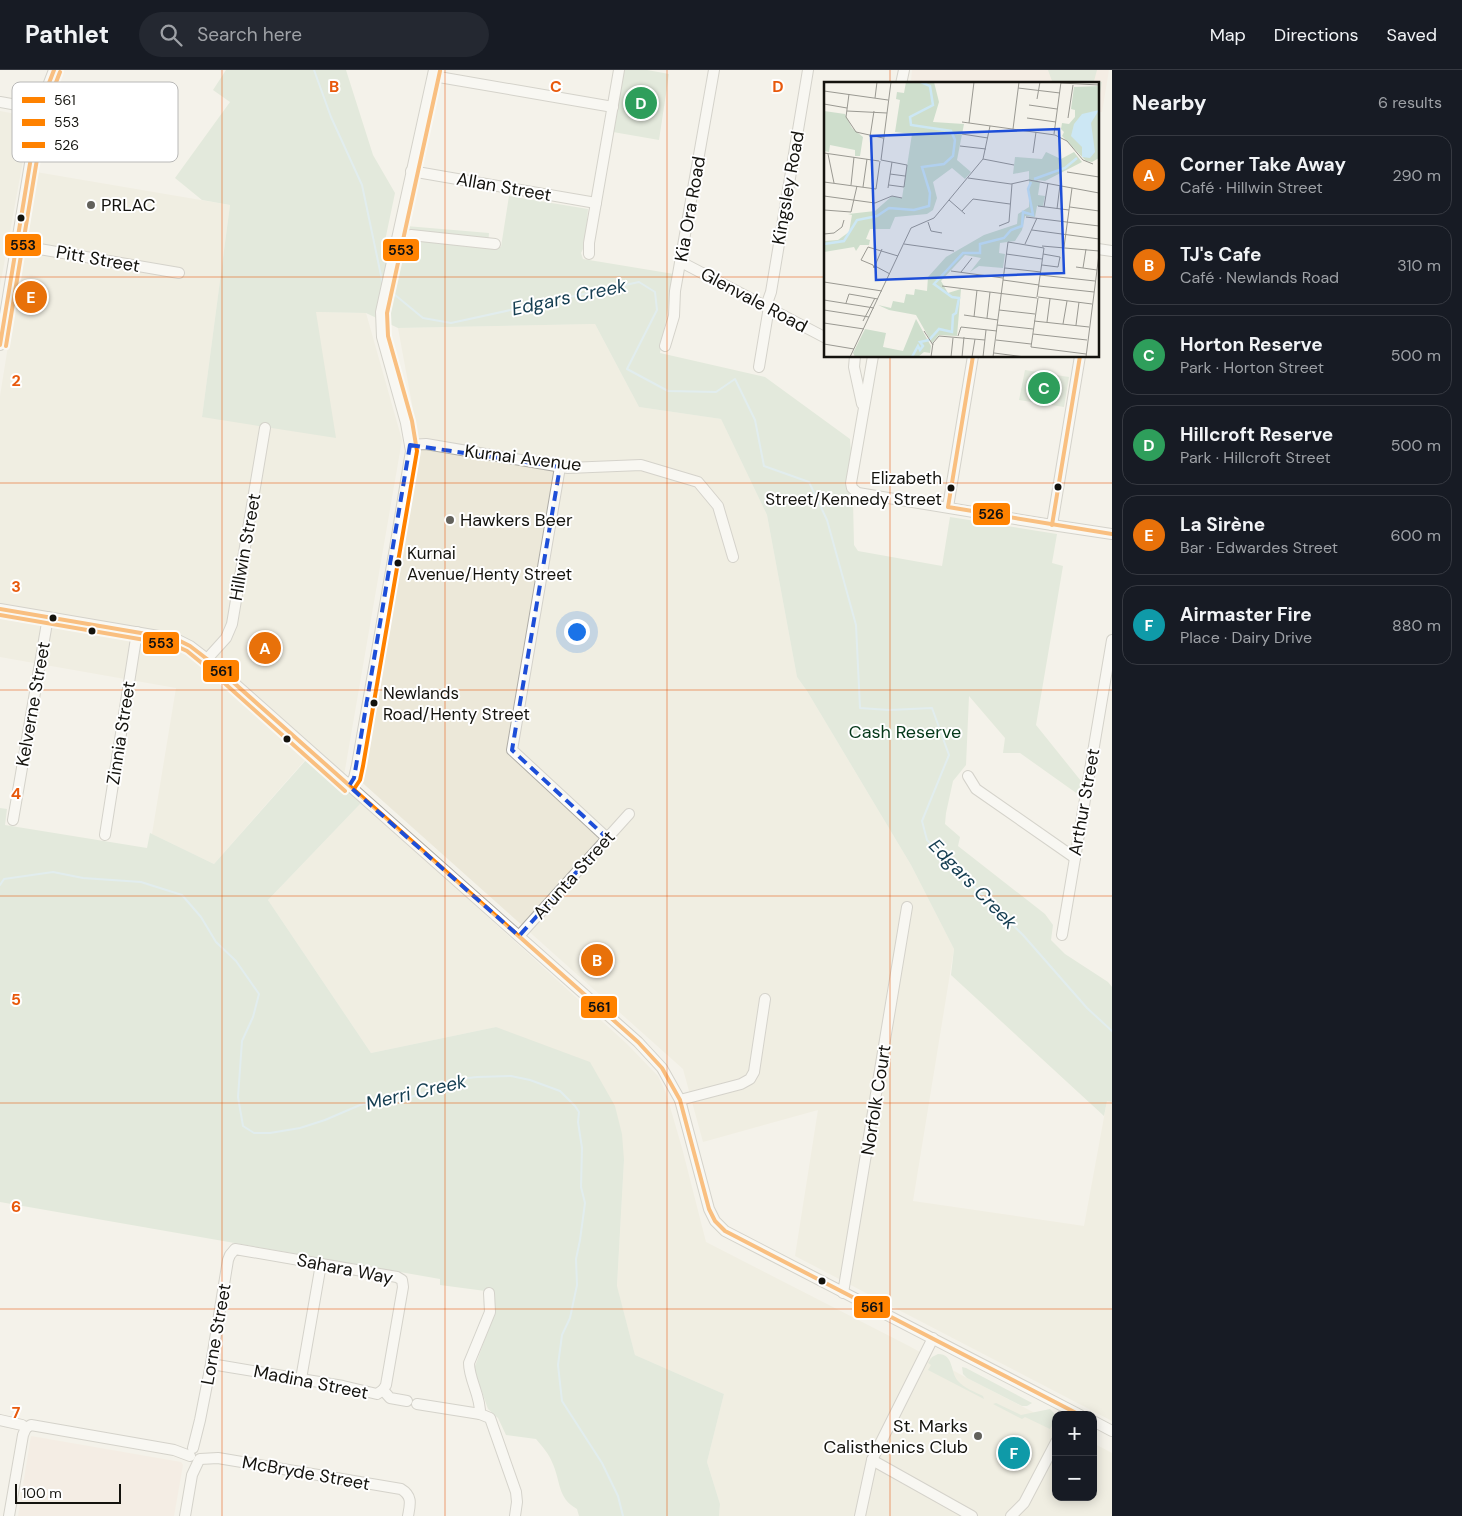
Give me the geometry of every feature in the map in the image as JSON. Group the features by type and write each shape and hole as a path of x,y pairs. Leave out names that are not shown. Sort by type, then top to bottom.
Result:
{"street":[{"path":"49,82 54,70"},
{"path":"589,254 589,243 619,70"},
{"name":"Kia Ora Road","path":"665,346 674,316 676,291 714,70"},
{"name":"Kingsley Road","path":"759,367 767,307 808,70"},
{"path":"349,786 357,765 410,461 410,445 401,403 382,337 381,312 434,73 613,107"},
{"path":"0,345 30,162"},
{"name":"Allan Street","path":"411,171 596,203"},
{"path":"411,234 495,244"},
{"name":"Pitt Street","path":"16,245 179,273"},
{"name":"Glenvale Road","path":"681,262 824,337"},
{"path":"855,358 854,367 864,410"},
{"path":"873,358 851,483 854,491 1112,534"},
{"path":"948,507 973,358"},
{"path":"1052,525 1080,358"},
{"name":"Hillwin Street","path":"207,659 228,634 232,624 265,428"},
{"name":"Kurnai Avenue","path":"410,445 426,444 560,467 641,465 698,482 718,506 733,557"},
{"path":"560,467 512,750 608,838"},
{"path":"0,609 137,632 176,640 190,646 207,659 645,1049 662,1068 680,1100 709,1209 725,1231 1070,1411"},
{"name":"Kelverne Street","path":"13,820 48,617"},
{"name":"Zinnia Street","path":"105,835 137,632"},
{"name":"Arthur Street","path":"1062,935 1112,640"},
{"path":"968,776 976,789 1075,858"},
{"name":"Arunta Street","path":"519,936 630,814"},
{"name":"Norfolk Court","path":"843,1293 908,907"},
{"path":"680,1100 741,1084 750,1079 754,1072 765,999"},
{"name":"Sahara Way","path":"236,1249 397,1277 402,1280 402,1293 386,1385 383,1390"},
{"name":"Lorne Street","path":"185,1516 228,1260 236,1249"},
{"path":"301,1379 321,1264"},
{"path":"489,1293 490,1312 469,1363 469,1370 480,1401 480,1414 486,1415 492,1422 514,1485 517,1497 515,1516"},
{"path":"860,1516 872,1460 932,1338"},
{"name":"Madina Street","path":"211,1364 343,1386 377,1394 383,1390 390,1398 480,1414"},
{"name":"McBryde Street","path":"0,1420 22,1424 26,1428 31,1425 401,1489 409,1495 408,1516"},
{"path":"1097,1423 1112,1431"},
{"path":"9,1516 23,1435 26,1428"},
{"path":"1021,1516 1024,1503 1052,1450"},
{"path":"872,1460 972,1516"},
{"path":"1011,1516 1024,1503"}],"highlighted area":[{"path":"410,445 560,467 512,750 607,838 519,936 349,786 354,778"}],"shaded area":[{"path":"912,70 1109,70 1102,112 1100,112 1100,82 922,82 911,80"},
{"path":"0,111 12,113 12,162 23,162 0,286"},
{"path":"36,172 230,205 202,417 315,312 366,313 402,440 342,787 305,760 214,864 152,834 176,688 0,657 0,396"},
{"path":"595,324 639,407 721,419 767,515 797,677 911,865 954,949 913,1201 1084,1226 1107,1101 1112,1102 1112,1421 1097,1413 1097,1411 1093,1411 795,1256 818,1110 703,1142 683,1069 357,778 419,442 398,328"},
{"path":"362,802 627,1044 658,1076 666,1093 682,1148 706,1242 1052,1422 1052,1501 1097,1501 1097,1445 1112,1453 1112,1516 719,1516 720,1504 707,1462 724,1394 635,1355 617,1287 624,1160 496,1027 371,1053 268,900"},
{"path":"31,1436 181,1462 183,1465 174,1516 18,1516"}],"green space":[{"name":"Cash Reserve","path":"226,70 346,70 373,155 395,193 382,255 400,257 406,226 489,233 488,245 501,247 509,196 588,209 585,245 581,253 583,259 674,274 660,353 765,377 850,439 854,491 845,490 848,491 853,501 854,545 858,551 942,566 950,517 1057,534 1052,563 1063,566 1036,725 1081,781 1079,795 1020,753 1003,753 1005,738 969,696 966,765 953,781 945,824 960,837 958,846 1045,914 1053,925 1051,940 1065,954 1108,982 1112,987 1112,1102 1107,1101 1104,1116 951,975 954,949 911,865 797,677 767,515 721,419 639,407 595,324 398,328 366,313 316,312 336,438 202,417 230,205 202,200 175,178 230,102 213,90"},
{"path":"624,70 647,70 669,74 659,140 613,132"},
{"path":"1048,70 1097,70 1094,81 1102,82 1100,94 1100,82 1052,81"},
{"path":"1025,370 1069,377 1064,407 1019,400"},
{"path":"306,760 362,802 268,900 371,1053 496,1027 590,1062 615,1106 622,1134 624,1160 617,1286 635,1355 724,1394 707,1462 720,1504 719,1516 579,1516 577,1509 566,1500 560,1488 551,1459 536,1439 506,1435 498,1418 488,1409 474,1369 493,1317 493,1292 440,1285 440,1279 0,1202 0,808 7,809 5,825 147,848 150,833 214,864"},
{"path":"938,1354 947,1357 960,1383 983,1396 984,1399 928,1370 931,1365 928,1363 932,1357"},
{"path":"962,1367 1032,1403 1022,1406 967,1378 963,1374"},
{"path":"996,1403 1021,1415 1050,1409 1052,1411 1052,1426 1050,1429 1025,1417 1022,1419 993,1404"}],"waterway":[{"name":"Edgars Creek","path":"314,70 331,117 362,185 383,285"},
{"name":"Edgars Creek","path":"389,290 423,318 451,323 639,282 655,292 657,310 627,369 668,391 716,392 735,379 755,420 764,466 809,482 827,520 856,625 860,708 889,710 932,708 949,755 922,821 927,840 1023,935 1087,1008 1112,1031"},
{"name":"Merri Creek","path":"0,885 4,879 53,872 83,878 141,882 182,895 201,917 216,942 236,961 259,994 253,1017 242,1041 238,1097 243,1126 254,1133 270,1133 300,1128 360,1105 378,1100 397,1101 459,1079 477,1077 511,1076 530,1080 560,1091 575,1106 579,1112 578,1122 582,1148 581,1187 585,1203 576,1259 577,1285 570,1318 562,1335 558,1365 562,1401 602,1463 618,1496 623,1516"}],"transit line":[{"name":"561","path":"49,82 54,70"},
{"name":"553","path":"354,789 360,780 363,766 417,451 412,421 388,336 387,313 440,71"},
{"name":"553","path":"56,82 60,72"},
{"name":"561","path":"0,345 30,162"},
{"name":"553","path":"6,346 37,162"},
{"name":"526","path":"973,358 948,507 1112,534"},
{"name":"526","path":"1052,525 1080,358"},
{"name":"561","path":"0,609 176,639 190,646 207,659 638,1042 662,1068 680,1100 709,1209 715,1221 725,1231 1072,1411"},
{"name":"553","path":"0,615 174,645 187,651 345,791"}],"place":[{"name":"Hillcroft Reserve","path":"641,103"},
{"name":"PRLAC","path":"91,205"},
{"name":"La Sirène","path":"31,297"},
{"name":"Horton Reserve","path":"1044,388"},
{"name":"Elizabeth Street/Kennedy Street","path":"951,488"},
{"name":"Hawkers Beer","path":"450,520"},
{"name":"Kurnai Avenue/Henty Street","path":"398,563"},
{"name":"Corner Take Away","path":"265,648"},
{"name":"Newlands Road/Henty Street","path":"374,703"},
{"name":"TJ's Cafe","path":"597,960"},
{"name":"St. Marks Calisthenics Club","path":"978,1436"},
{"name":"Airmaster Fire","path":"1014,1453"}]}
